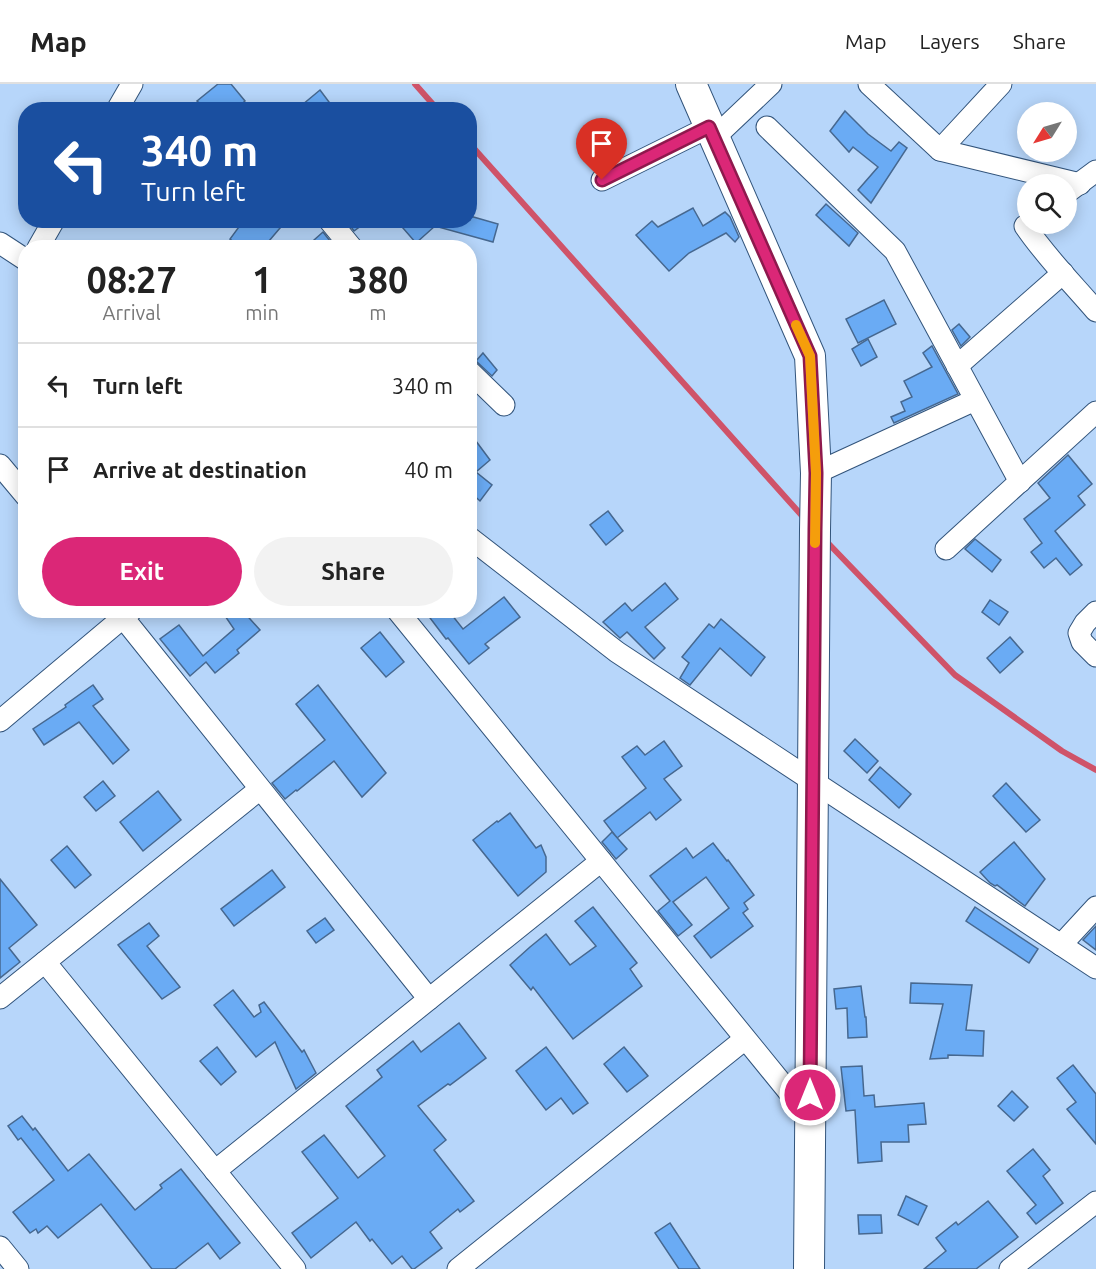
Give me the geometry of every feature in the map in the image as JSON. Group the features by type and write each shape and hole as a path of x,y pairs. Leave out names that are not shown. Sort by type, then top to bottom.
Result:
{"street":[{"path":"122,102 132,84"},
{"path":"690,84 810,356 816,473 809,1269"},
{"path":"602,180 712,133 771,84"},
{"path":"869,84 940,150 1081,183"},
{"path":"940,150 1001,84"},
{"path":"767,127 895,251 1020,482"},
{"path":"336,228 345,240"},
{"path":"1030,234 1040,249 1096,311"},
{"path":"0,243 18,255"},
{"path":"957,366 1063,273"},
{"path":"477,379 504,405"},
{"path":"816,473 975,400"},
{"path":"946,549 1096,412"},
{"path":"0,465 18,486"},
{"path":"477,543 617,652 1096,968"},
{"path":"1096,612 1084,623 1079,633 1082,642 1096,656"},
{"path":"0,721 118,618"},
{"path":"128,618 260,789 429,999"},
{"path":"404,618 810,1118"},
{"path":"0,998 260,789"},
{"path":"215,1171 601,861"},
{"path":"1061,945 1096,907"},
{"path":"45,962 296,1269"},
{"path":"458,1269 745,1038"},
{"path":"1010,1269 1096,1202"},
{"path":"0,1247 18,1269"}],"building":[{"path":"218,84 231,84 245,101 198,102"},
{"path":"320,90 329,102 306,102"},
{"path":"845,111 868,134 891,151 899,142 907,148 871,203 858,190 878,167 853,147 849,152 830,131"},
{"path":"826,204 858,233 849,246 816,215"},
{"path":"693,208 703,226 725,212 730,217 739,237 735,242 726,233 689,253 669,271 636,235 652,221 658,227"},
{"path":"477,218 498,224 493,242 442,228 477,228"},
{"path":"238,228 280,228 270,240 230,239"},
{"path":"403,228 433,228 419,240 413,240"},
{"path":"323,232 329,240 314,240"},
{"path":"884,300 896,324 858,343 846,319"},
{"path":"959,324 970,337 961,346 952,330"},
{"path":"868,339 877,357 861,366 852,349"},
{"path":"932,346 958,394 894,423 891,417 905,411 901,402 912,397 904,381 932,367 923,353"},
{"path":"483,353 497,370 492,376 477,360"},
{"path":"477,442 490,460 477,471"},
{"path":"1068,455 1092,484 1078,496 1085,505 1055,531 1082,565 1070,575 1056,558 1044,568 1031,552 1042,543 1024,519 1050,498 1038,483"},
{"path":"477,473 492,485 480,501 477,498"},
{"path":"608,511 623,531 606,545 590,525"},
{"path":"975,539 1001,560 992,572 965,549"},
{"path":"665,583 678,599 645,627 665,648 654,659 627,632 620,638 603,622 625,603 632,611"},
{"path":"504,597 520,617 485,644 489,648 469,664 430,618 454,618 463,629"},
{"path":"990,600 1008,612 999,625 982,612"},
{"path":"226,618 249,618 260,630 237,650 239,653 215,673 206,662 190,676 160,639 179,625 203,656 234,629"},
{"path":"721,619 765,657 751,676 720,648 690,685 680,678 689,663 682,657 709,624 714,628"},
{"path":"380,632 404,662 386,677 361,648"},
{"path":"1010,637 1023,652 1000,673 987,658"},
{"path":"93,685 103,699 93,706 129,750 113,764 79,722 44,745 33,729"},
{"path":"318,685 386,773 362,797 334,761 285,799 272,783 325,740 296,704"},
{"path":"855,739 878,761 867,773 844,751"},
{"path":"664,741 682,766 664,779 681,800 656,820 650,812 617,838 604,821 646,788 622,757 637,746 645,755"},
{"path":"880,767 911,794 899,808 869,780"},
{"path":"103,781 115,796 96,811 84,797"},
{"path":"1006,783 1040,820 1026,832 993,796"},
{"path":"158,791 181,820 143,851 120,822"},
{"path":"510,813 536,848 541,845 546,857 546,872 518,896 473,840"},
{"path":"612,832 627,849 616,859 602,842"},
{"path":"1014,842 1045,879 1025,906 997,885 990,883 980,872"},
{"path":"713,843 754,895 744,903 748,909 743,913 753,926 711,958 694,936 729,908 706,877 673,902 692,925 678,936 658,911 670,901 650,876 686,848 693,858"},
{"path":"67,846 91,875 75,888 51,860"},
{"path":"272,870 285,887 234,926 221,909"},
{"path":"0,879 37,925 9,948 20,962 0,978"},
{"path":"593,907 637,963 630,969 642,986 573,1039 533,987 531,990 510,965 546,934 570,965 596,946 575,921"},
{"path":"975,907 1038,949 1029,963 966,921"},
{"path":"325,918 334,930 316,943 307,931"},
{"path":"149,923 159,936 147,946 180,987 162,999 118,945"},
{"path":"1096,926 1096,950 1083,940"},
{"path":"911,983 972,985 966,1030 984,1031 983,1056 948,1055 948,1058 930,1059 943,1004 910,1003"},
{"path":"861,986 867,1037 848,1038 847,1008 836,1009 834,989"},
{"path":"233,990 254,1017 261,1012 259,1005 264,1002 302,1052 304,1050 316,1073 296,1089 275,1042 256,1057 214,1005"},
{"path":"459,1023 486,1058 418,1106 446,1140 434,1150 474,1201 460,1212 458,1209 430,1232 442,1248 414,1269 402,1256 392,1264 356,1222 311,1258 292,1233 338,1198 302,1152 324,1135 358,1178 385,1156 346,1106 382,1077 377,1070 413,1041 421,1052"},
{"path":"217,1047 236,1072 221,1085 200,1061"},
{"path":"546,1047 588,1103 573,1114 561,1098 546,1110 516,1071"},
{"path":"624,1047 648,1076 627,1092 604,1064"},
{"path":"1073,1065 1096,1094 1096,1144 1067,1109 1076,1102 1057,1078"},
{"path":"862,1066 864,1096 874,1095 875,1107 924,1103 926,1124 908,1125 909,1142 881,1142 882,1161 858,1163 855,1110 846,1111 841,1067"},
{"path":"1012,1091 1028,1107 1014,1121 998,1106"},
{"path":"22,1116 33,1130 35,1128 68,1171 89,1154 135,1210 162,1188 160,1185 181,1169 240,1243 220,1259 208,1243 175,1269 152,1269 101,1204 58,1238 47,1226 38,1233 36,1229 30,1233 13,1212 54,1180 21,1138 18,1140 8,1126"},
{"path":"1033,1149 1050,1170 1043,1176 1063,1203 1036,1224 1027,1213 1036,1205 1007,1171"},
{"path":"906,1196 927,1206 918,1225 898,1215"},
{"path":"988,1201 1018,1237 976,1269 924,1269 946,1251 936,1238 956,1222 958,1225"},
{"path":"858,1215 881,1215 882,1233 859,1234"},
{"path":"670,1223 700,1269 679,1269 655,1233"}],"waterway":[{"path":"415,84 431,102"},
{"path":"477,152 804,518"},
{"path":"826,541 955,675 1062,751 1096,770"}],"slow traffic":[{"path":"796,325 810,356 816,473 815,543"}],"route":[{"path":"602,180 709,127 810,356 816,473 810,1095"}]}
